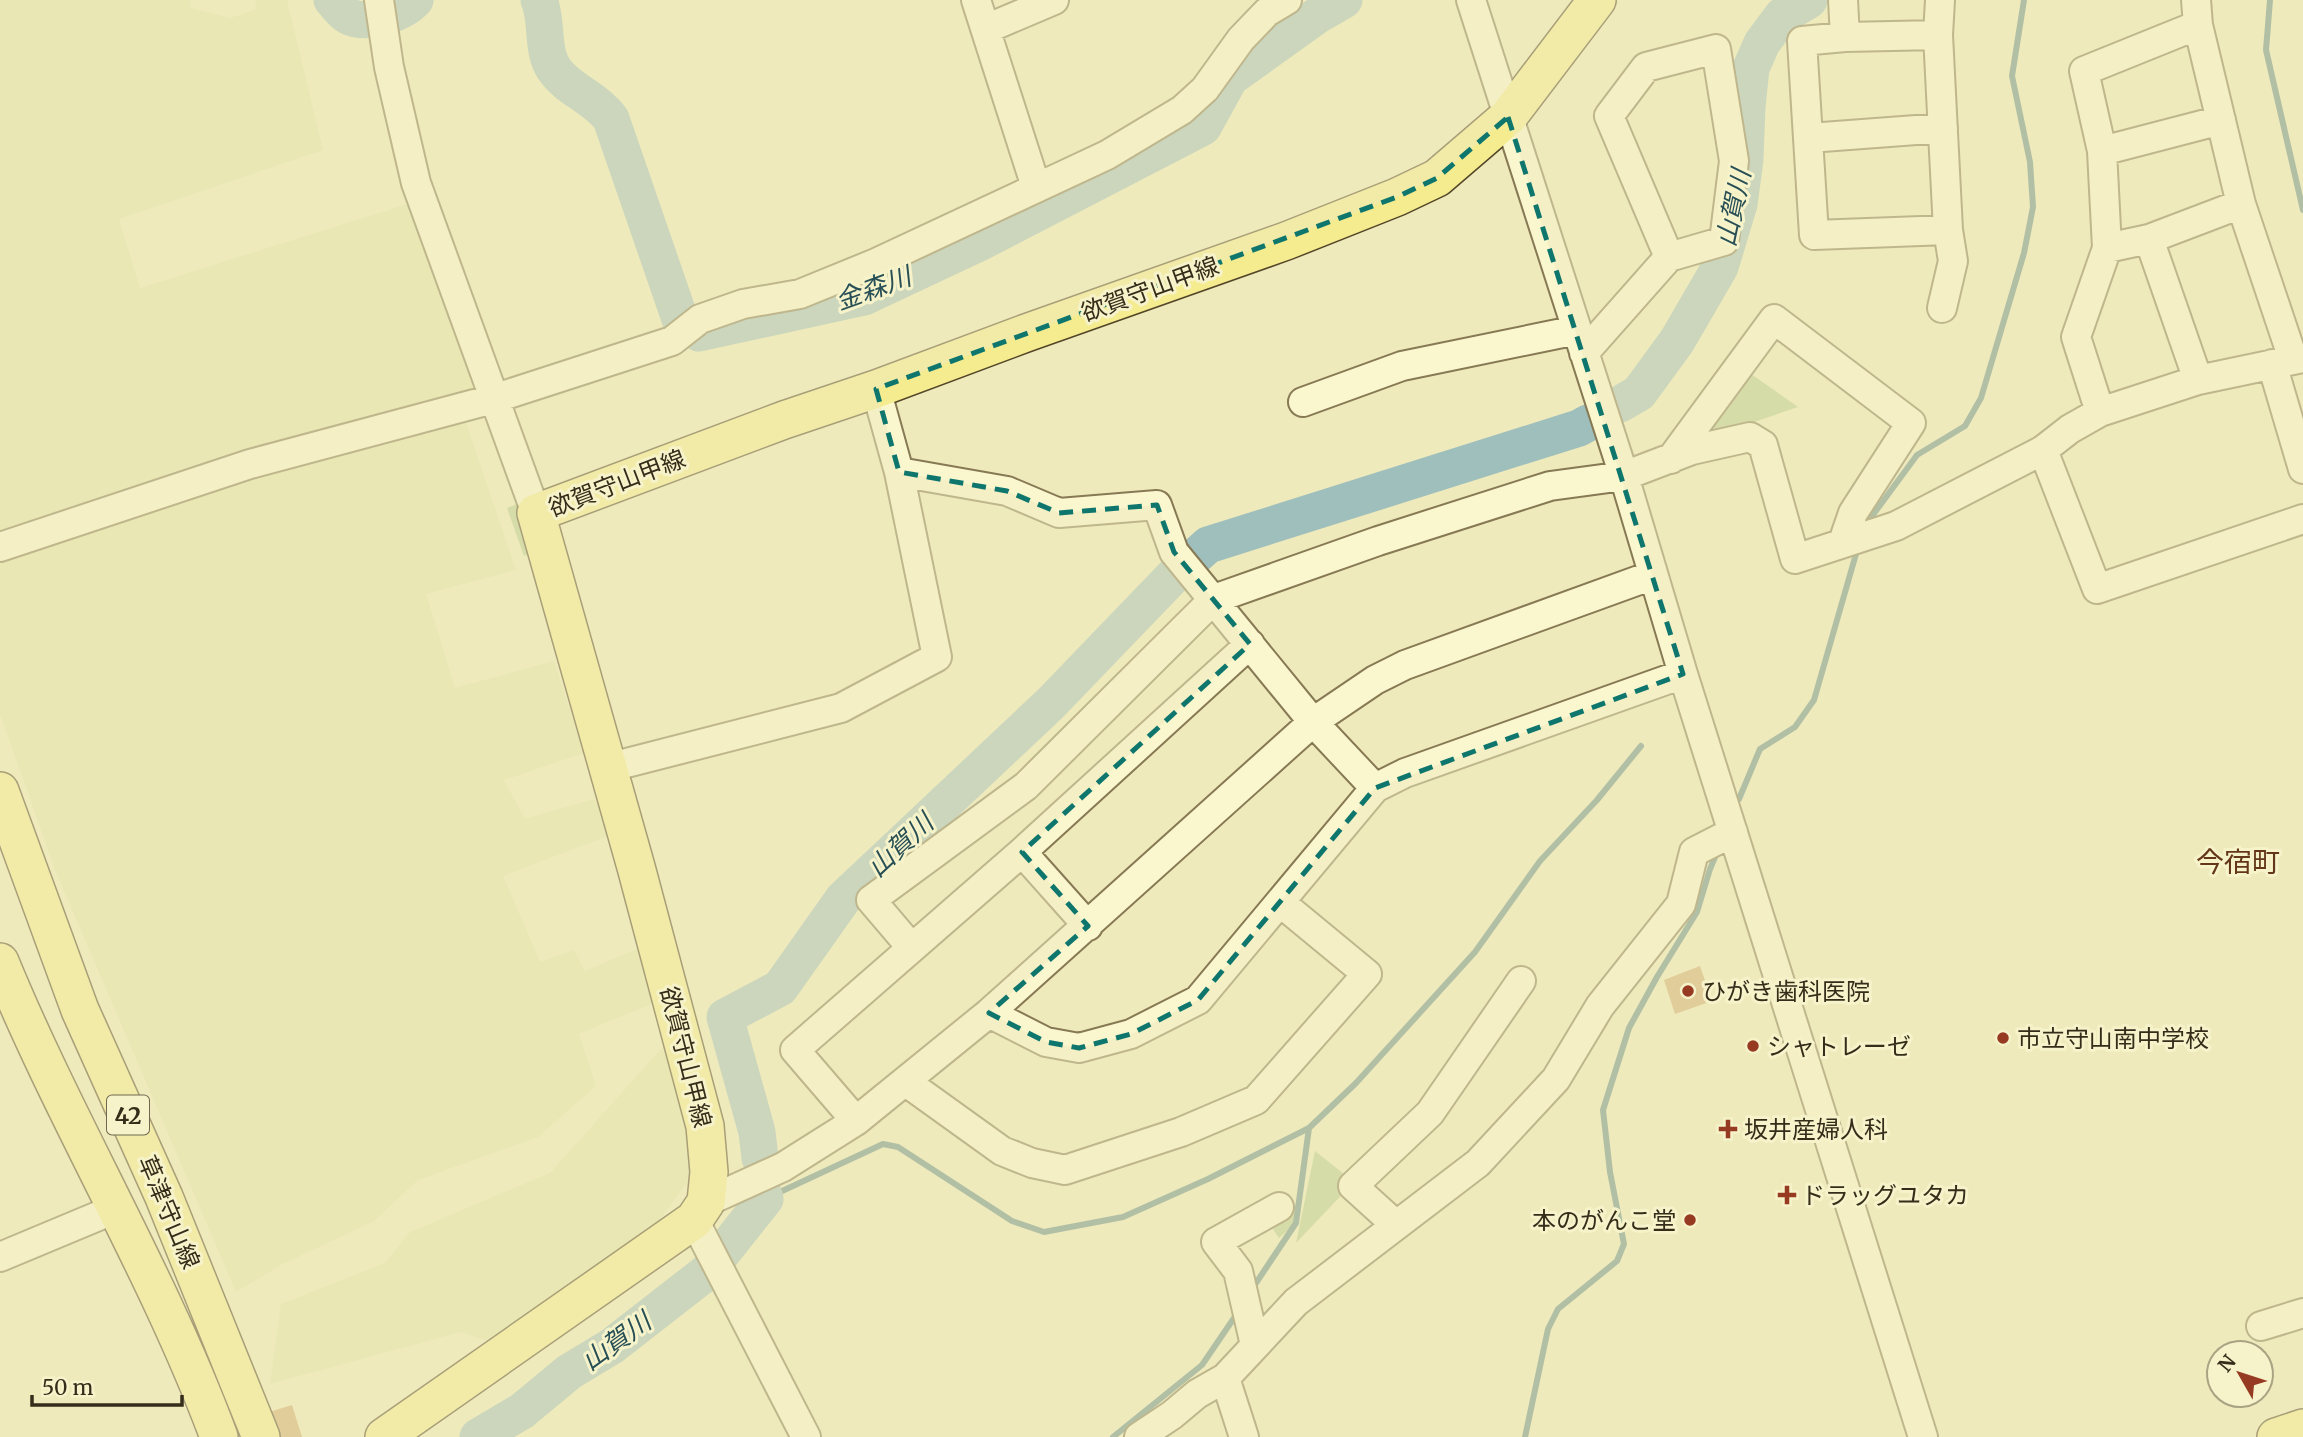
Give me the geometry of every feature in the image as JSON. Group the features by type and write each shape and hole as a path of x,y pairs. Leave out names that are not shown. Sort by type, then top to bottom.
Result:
{"main road":[{"name":"欲賀守山甲線","path":"700,1211 709,1172 705,1126 536,513 784,420 1286,241 1397,197 1437,178 1508,117 1597,0"},
{"name":"草津守山線","path":"0,792 80,1010 164,1197 261,1437"},
{"name":"草津守山線","path":"0,962 60,1099 172,1324 219,1437"},
{"path":"384,1437 700,1211"},
{"path":"2276,1437 2303,1428"}],"street":[{"path":"379,0 389,66 416,183 536,513"},
{"path":"976,0 1036,187"},
{"path":"986,29 1054,0"},
{"path":"0,547 250,464 493,399 672,341 701,319 743,304 800,294 951,230 1107,155 1182,110 1205,89 1241,39 1267,12 1287,0"},
{"path":"1471,0 1624,476 1683,674 1923,1437"},
{"path":"1843,0 1845,37"},
{"path":"1940,0 1938,35 1948,230 1953,261 1942,308"},
{"path":"2100,412 2076,337 2107,248 2102,151 2084,71 2197,12 2241,204 2289,360 2303,469"},
{"path":"1938,35 1845,37 1802,41 1814,235 1948,230"},
{"path":"1303,402 1402,366 1581,342 1669,257 1724,241 1734,161 1716,49 1646,67 1609,116 1669,257"},
{"path":"2102,151 2221,120"},
{"path":"1810,138 1943,128"},
{"path":"2107,248 2150,239 2241,204"},
{"path":"2150,239 2198,380"},
{"path":"1671,459 1774,319 1911,423 1853,513 1858,538"},
{"path":"911,947 872,900 1026,786 1214,599 1378,541 1550,486 1624,476 1692,450 1750,437 1763,445 1795,559 1896,526 2043,450 2070,429 2100,412 2198,380 2289,360"},
{"path":"607,768 841,708 937,657 899,471 876,389"},
{"path":"2043,450 2096,589 2303,519"},
{"path":"899,471 1007,491 1059,513 1157,505 1174,552 1313,722 1375,788"},
{"path":"806,1437 700,1211 783,1167 856,1121 906,1082 1088,926 1313,722 1375,680 1405,665 1653,575"},
{"path":"856,1121 795,1050 1022,852 1250,643"},
{"path":"989,1013 1046,1042 1079,1048 1131,1034 1198,1000 1375,788 1405,773 1683,674"},
{"path":"1139,1437 1197,1394 1225,1378 1296,1302 1478,1163 1556,1079 1600,1006 1681,904 1694,852 1733,832"},
{"path":"1022,852 1088,926"},
{"path":"906,1082 1002,1152 1032,1163 1065,1170 1181,1132 1256,1100 1367,974 1281,903"},
{"path":"1396,1226 1353,1186 1430,1113 1521,981"},
{"path":"1255,1345 1238,1271 1216,1241 1279,1207"},
{"path":"0,1257 115,1209"},
{"path":"2261,1326 2303,1314"},
{"path":"1225,1378 1244,1437"}],"highlighted area":[{"path":"1508,117 1683,674 1375,788 1198,1000 1131,1034 1079,1048 1046,1042 989,1013 1088,926 1022,852 1250,644 1174,552 1157,505 1059,513 1007,491 899,472 876,389 1397,197 1437,178"}],"green space":[{"path":"0,0 190,0 191,8 230,18 255,10 256,0 287,0 323,150 119,219 140,288 414,202 478,396 0,537"},
{"path":"1744,369 1798,407 1696,442"},
{"path":"463,414 516,570 426,594 455,688 554,661 584,753 504,780 525,819 594,799 613,834 503,876 540,962 574,950 585,971 642,947 661,1000 579,1034 596,1086 538,1137 418,1180 374,1221 281,1265 236,1292 55,870 0,714 0,558"},
{"path":"525,501 540,548 524,556 507,508"},
{"path":"667,1042 689,1121 692,1176 642,1243 491,1342 460,1332 270,1384 281,1304 385,1263 410,1232 550,1173"},
{"path":"1315,1151 1354,1182 1296,1243"},
{"path":"1299,1203 1296,1223 1279,1238 1264,1216"}],"building":[{"name":"ひがき歯科医院","path":"1700,966 1712,1001 1675,1014 1664,980"},
{"path":"292,1405 302,1437 273,1437 266,1413"}],"waterway":[{"name":"金森川","path":"332,0 346,15 364,20 393,14 415,0"},
{"name":"金森川","path":"539,0 550,61 560,76 598,105 611,119 680,319 699,333 864,297 979,243 1203,127 1230,78 1318,15 1344,0"},
{"name":"山賀川","path":"1620,404 1639,393 1677,341 1720,267 1739,204 1751,68 1762,43 1782,16 1809,0"},
{"path":"1864,527 1917,455 1965,426 1981,398 2024,253 2033,207 2030,162 2012,76 2024,0"},
{"path":"2270,0 2266,50 2303,210"},
{"name":"山賀川","path":"1198,554 1208,545 1588,423"},
{"path":"1739,799 1760,749 1795,727 1814,700 1858,547"},
{"name":"山賀川","path":"760,1158 757,1132 725,1017 780,988 843,899 1051,703 1180,569"},
{"path":"765,1199 883,1144 898,1147 1012,1221 1044,1232 1123,1217 1208,1179 1309,1128 1356,1083 1475,952 1540,861 1597,800 1641,746"},
{"path":"1525,1437 1548,1329 1558,1309 1617,1261 1624,1244 1610,1172 1603,1110 1629,1028 1697,912 1718,850"},
{"path":"1256,1283 1296,1223 1309,1128"},
{"name":"山賀川","path":"478,1437 522,1411 569,1372 612,1346 707,1272 765,1199 764,1195"},
{"path":"1113,1437 1202,1365 1234,1318"}],"place":[{"name":"ひがき歯科医院","path":"1688,991"},
{"name":"市立守山南中学校","path":"2003,1038"},
{"name":"シャトレーゼ","path":"1753,1046"},
{"name":"坂井産婦人科","path":"1728,1129"},
{"name":"ドラッグユタカ","path":"1787,1195"},
{"name":"本のがんこ堂","path":"1690,1220"}],"district":[{"name":"今宿町","path":"2238,862"}]}
